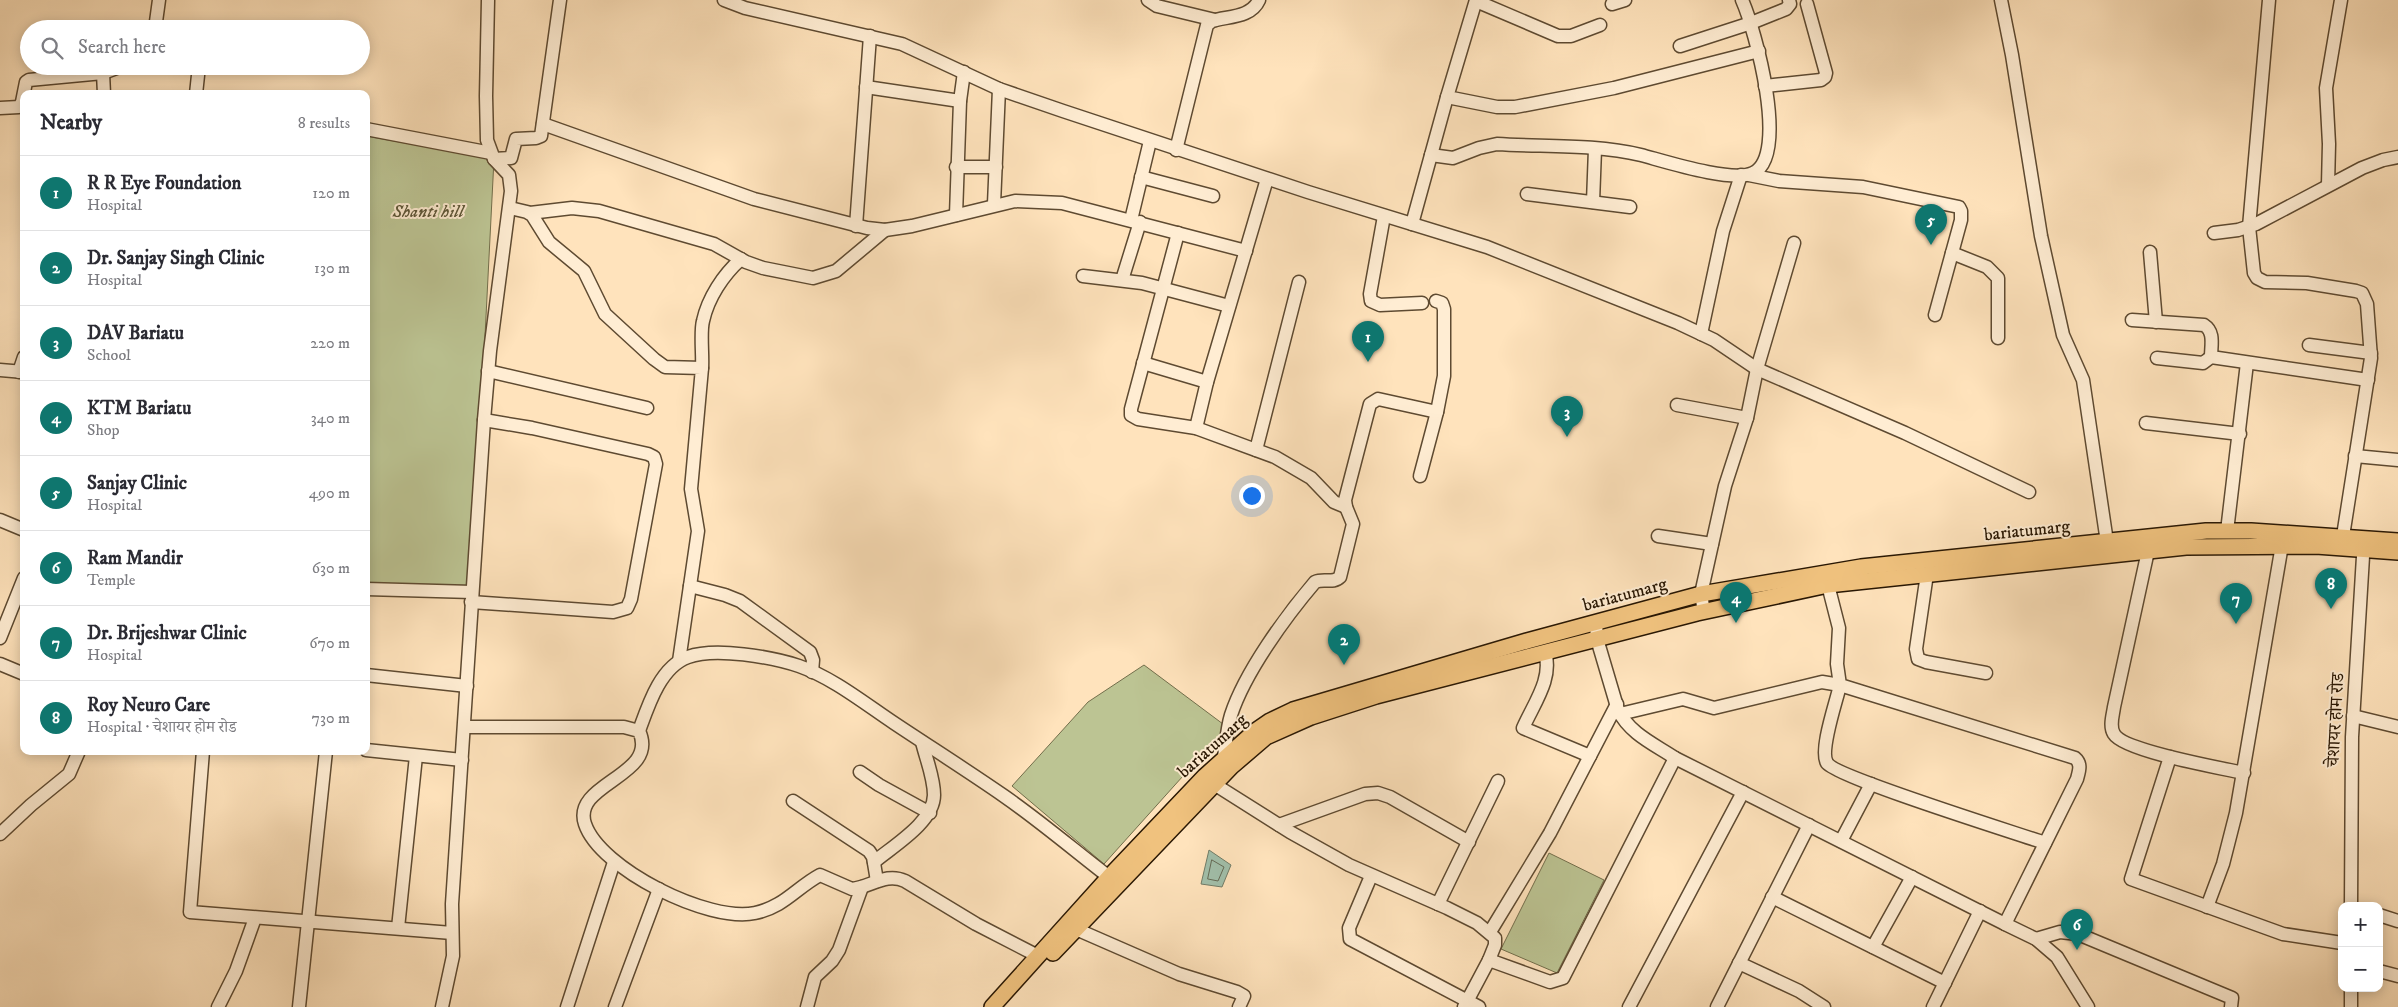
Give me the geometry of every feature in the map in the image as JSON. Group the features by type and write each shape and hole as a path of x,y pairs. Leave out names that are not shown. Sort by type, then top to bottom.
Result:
{"main road":[{"name":"bariatumarg","path":"1003,1007 1072,927 1214,784 1266,737 1289,725 1528,648 1596,623 1701,594 1825,571 2227,531 2344,536 2398,552"},
{"name":"bariatumarg","path":"992,1007 1038,956 1072,927 1109,877 1224,757 1254,732 1293,710 1528,648 1545,652 1704,612 1828,585 2205,546 2398,541"}],"street":[{"path":"156,20 158,0"},
{"path":"442,1007 453,956 452,904 465,727 471,597 488,371 510,208 511,181 506,171 493,156 486,132 488,0"},
{"path":"370,129 493,156 511,158 516,139 540,137 560,0"},
{"path":"724,0 745,8 911,47 999,88 1176,150 1384,216 1487,246 1701,334 1757,369 1905,433 2029,492"},
{"path":"1148,0 1157,6 1216,20"},
{"path":"1176,150 1205,28 1209,23 1216,20 1249,12 1256,7 1259,0"},
{"path":"1412,224 1476,0 1558,36 1571,36 1600,26"},
{"path":"1612,4 1625,0"},
{"path":"1701,334 1723,230 1745,175 1758,170 1766,155 1769,141 1770,126 1759,51 1742,0"},
{"path":"1680,46 1751,23 1786,9 1790,4 1789,0"},
{"path":"2001,0 2012,54 2041,236 2063,335 2083,380 2106,542"},
{"path":"2269,0 2249,227 2254,273 2261,280 2326,285 2362,293 2367,304 2371,353 2344,536"},
{"path":"2328,185 2330,144 2326,88 2341,0"},
{"path":"1764,86 1822,80 1825,77 1826,73 1807,4"},
{"path":"856,226 870,36"},
{"path":"1447,97 1497,107 1514,107 1614,88 1759,51"},
{"path":"956,214 956,167 960,101 964,72"},
{"path":"24,90 26,82 29,80 83,75"},
{"path":"104,75 104,90"},
{"path":"196,90 198,75"},
{"path":"866,87 960,101"},
{"path":"994,204 999,88"},
{"path":"0,108 19,107 20,105"},
{"path":"543,124 754,199 856,226 885,230 912,226 994,204 1015,200 1039,200 1062,203 1246,251"},
{"path":"1122,280 1135,221 1141,177 1150,141"},
{"path":"1431,155 1454,158 1479,148 1497,144 1595,149 1640,155 1694,169 1779,181 1863,188 1956,205 1960,209 1961,215 1935,315"},
{"path":"1593,202 1595,149"},
{"path":"2214,233 2249,227 2373,163 2398,157"},
{"path":"956,167 996,167"},
{"path":"1141,177 1213,196"},
{"path":"1196,428 1207,382 1267,179"},
{"path":"1528,194 1630,207"},
{"path":"510,208 530,213 572,208 599,211 714,244 741,259 782,273 807,278 820,277 844,267 885,230"},
{"path":"530,213 549,242 584,271 601,309 610,320 665,367 702,368"},
{"path":"1384,216 1370,294 1371,301 1380,305 1422,303"},
{"path":"1178,233 1131,409 1131,415 1138,419 1196,428 1256,450 1298,469 1318,484 1334,502 1346,506"},
{"path":"1704,612 1701,594 1724,486 1748,418 1757,369 1794,243"},
{"path":"2150,252 2156,322"},
{"path":"1952,253 1986,267 1996,274 1999,285 1998,338"},
{"path":"679,662 698,531 691,489 702,368 702,323 710,302 728,271 741,259"},
{"path":"1083,276 1122,280 1164,288 1229,306"},
{"path":"1256,450 1299,282"},
{"path":"1420,476 1437,412 1444,376 1444,309 1442,303 1436,302"},
{"path":"2132,320 2204,325 2209,329 2212,336 2211,357"},
{"path":"2309,345 2371,353"},
{"path":"2157,358 2203,363 2211,357 2368,380"},
{"path":"1143,363 1207,382"},
{"path":"2227,531 2247,363"},
{"path":"0,370 20,372"},
{"path":"488,371 647,408"},
{"path":"1224,757 1231,715 1247,681 1263,655 1315,582 1320,580 1336,580 1340,577 1353,524 1346,506 1346,496 1372,402 1382,400 1437,412"},
{"path":"1677,405 1748,418"},
{"path":"370,589 471,597 613,612 627,608 631,599 656,464 654,457 648,454 532,428 484,420"},
{"path":"2146,423 2240,434"},
{"path":"2355,456 2398,460"},
{"path":"0,520 20,528"},
{"path":"1658,536 1712,544"},
{"name":"चेशायर होम रोड","path":"2351,902 2353,716 2359,587 2364,543"},
{"path":"2207,908 2229,845 2244,773 2282,545"},
{"path":"2148,551 2112,726 2114,734 2122,741 2170,757 2244,773"},
{"path":"1926,574 1916,649 1918,659 1986,672"},
{"path":"1828,585 1839,628 1837,664 1840,685 1824,757 1827,764 1833,769 1872,784 2045,843"},
{"path":"690,586 740,601 810,652 813,660 812,672"},
{"path":"0,638 20,588"},
{"path":"1596,623 1597,639 1619,709 1633,731 1676,758 2036,939 2057,957 2088,1007"},
{"path":"1545,652 1548,664 1547,677 1523,728 1590,756"},
{"path":"1038,956 976,924 905,881 895,878 848,889 820,876 778,906 742,915 718,912 679,899 614,862 592,837 585,824 585,807 590,799 630,767 637,759 642,744 638,731 653,695 662,681 679,662 698,654 727,653 788,663 812,672 841,688 1006,797 1109,877"},
{"path":"0,664 20,672"},
{"path":"370,675 467,686"},
{"path":"1490,932 1550,832 1590,756 1619,709 1683,699 1714,708 1822,682 1840,685 2075,758 2079,761 2080,769 2076,779 2005,924"},
{"path":"2353,716 2398,727"},
{"path":"465,727 631,727 638,731"},
{"path":"874,862 922,822 930,813 934,793 922,742"},
{"path":"370,750 462,760"},
{"path":"0,834 31,805 64,779 73,768 78,755"},
{"path":"203,755 190,912 452,932"},
{"path":"299,1007 326,755"},
{"path":"398,928 416,756"},
{"path":"2170,757 2131,879 2207,908 2290,936 2338,942"},
{"path":"1489,960 1550,982 1563,978 1676,758"},
{"path":"860,772 879,785 930,813"},
{"path":"1438,904 1498,781"},
{"path":"1214,784 1279,826 1371,876 1438,904 1490,932 1496,941 1489,960 1465,1004"},
{"path":"1841,841 1872,784"},
{"path":"1629,1007 1743,792"},
{"path":"1279,826 1356,797 1378,793 1390,797 1469,842"},
{"path":"793,801 869,850 878,881"},
{"path":"1717,1007 1809,826"},
{"path":"567,1007 614,862"},
{"path":"1371,876 1349,928 1350,940 1465,1004 1480,1007"},
{"path":"1873,947 1912,877"},
{"path":"806,1007 816,975 832,961 839,950 862,887"},
{"path":"615,1007 659,889"},
{"path":"1772,896 1945,983"},
{"path":"1933,1007 1980,911"},
{"path":"2383,916 2398,921"},
{"path":"218,1007 236,972 255,918"},
{"path":"1072,927 1179,974 1237,992 1244,996 1239,1007"},
{"path":"2036,939 2060,932 2078,934 2232,998 2230,1007"},
{"path":"1739,963 1799,991 1824,1007"},
{"path":"2383,972 2398,976"},
{"path":"2351,992 2351,1007"}],"green space":[{"name":"Shanti hill","path":"370,137 494,159 472,592 370,582"},
{"path":"1144,665 1227,727 1104,864 1012,786 1088,702"},
{"path":"1549,853 1604,880 1557,973 1501,949"}],"water":[{"path":"1209,850 1231,865 1222,887 1201,884"}],"place":[{"name":"Sanjay Clinic","path":"1931,245"},
{"name":"R R Eye Foundation","path":"1368,362"},
{"name":"DAV Bariatu","path":"1567,437"},
{"name":"Roy Neuro Care","path":"2331,609"},
{"name":"KTM Bariatu","path":"1736,623"},
{"name":"Dr. Brijeshwar Clinic","path":"2236,624"},
{"name":"Dr. Sanjay Singh Clinic","path":"1344,665"},
{"name":"Ram Mandir","path":"2077,950"}]}
